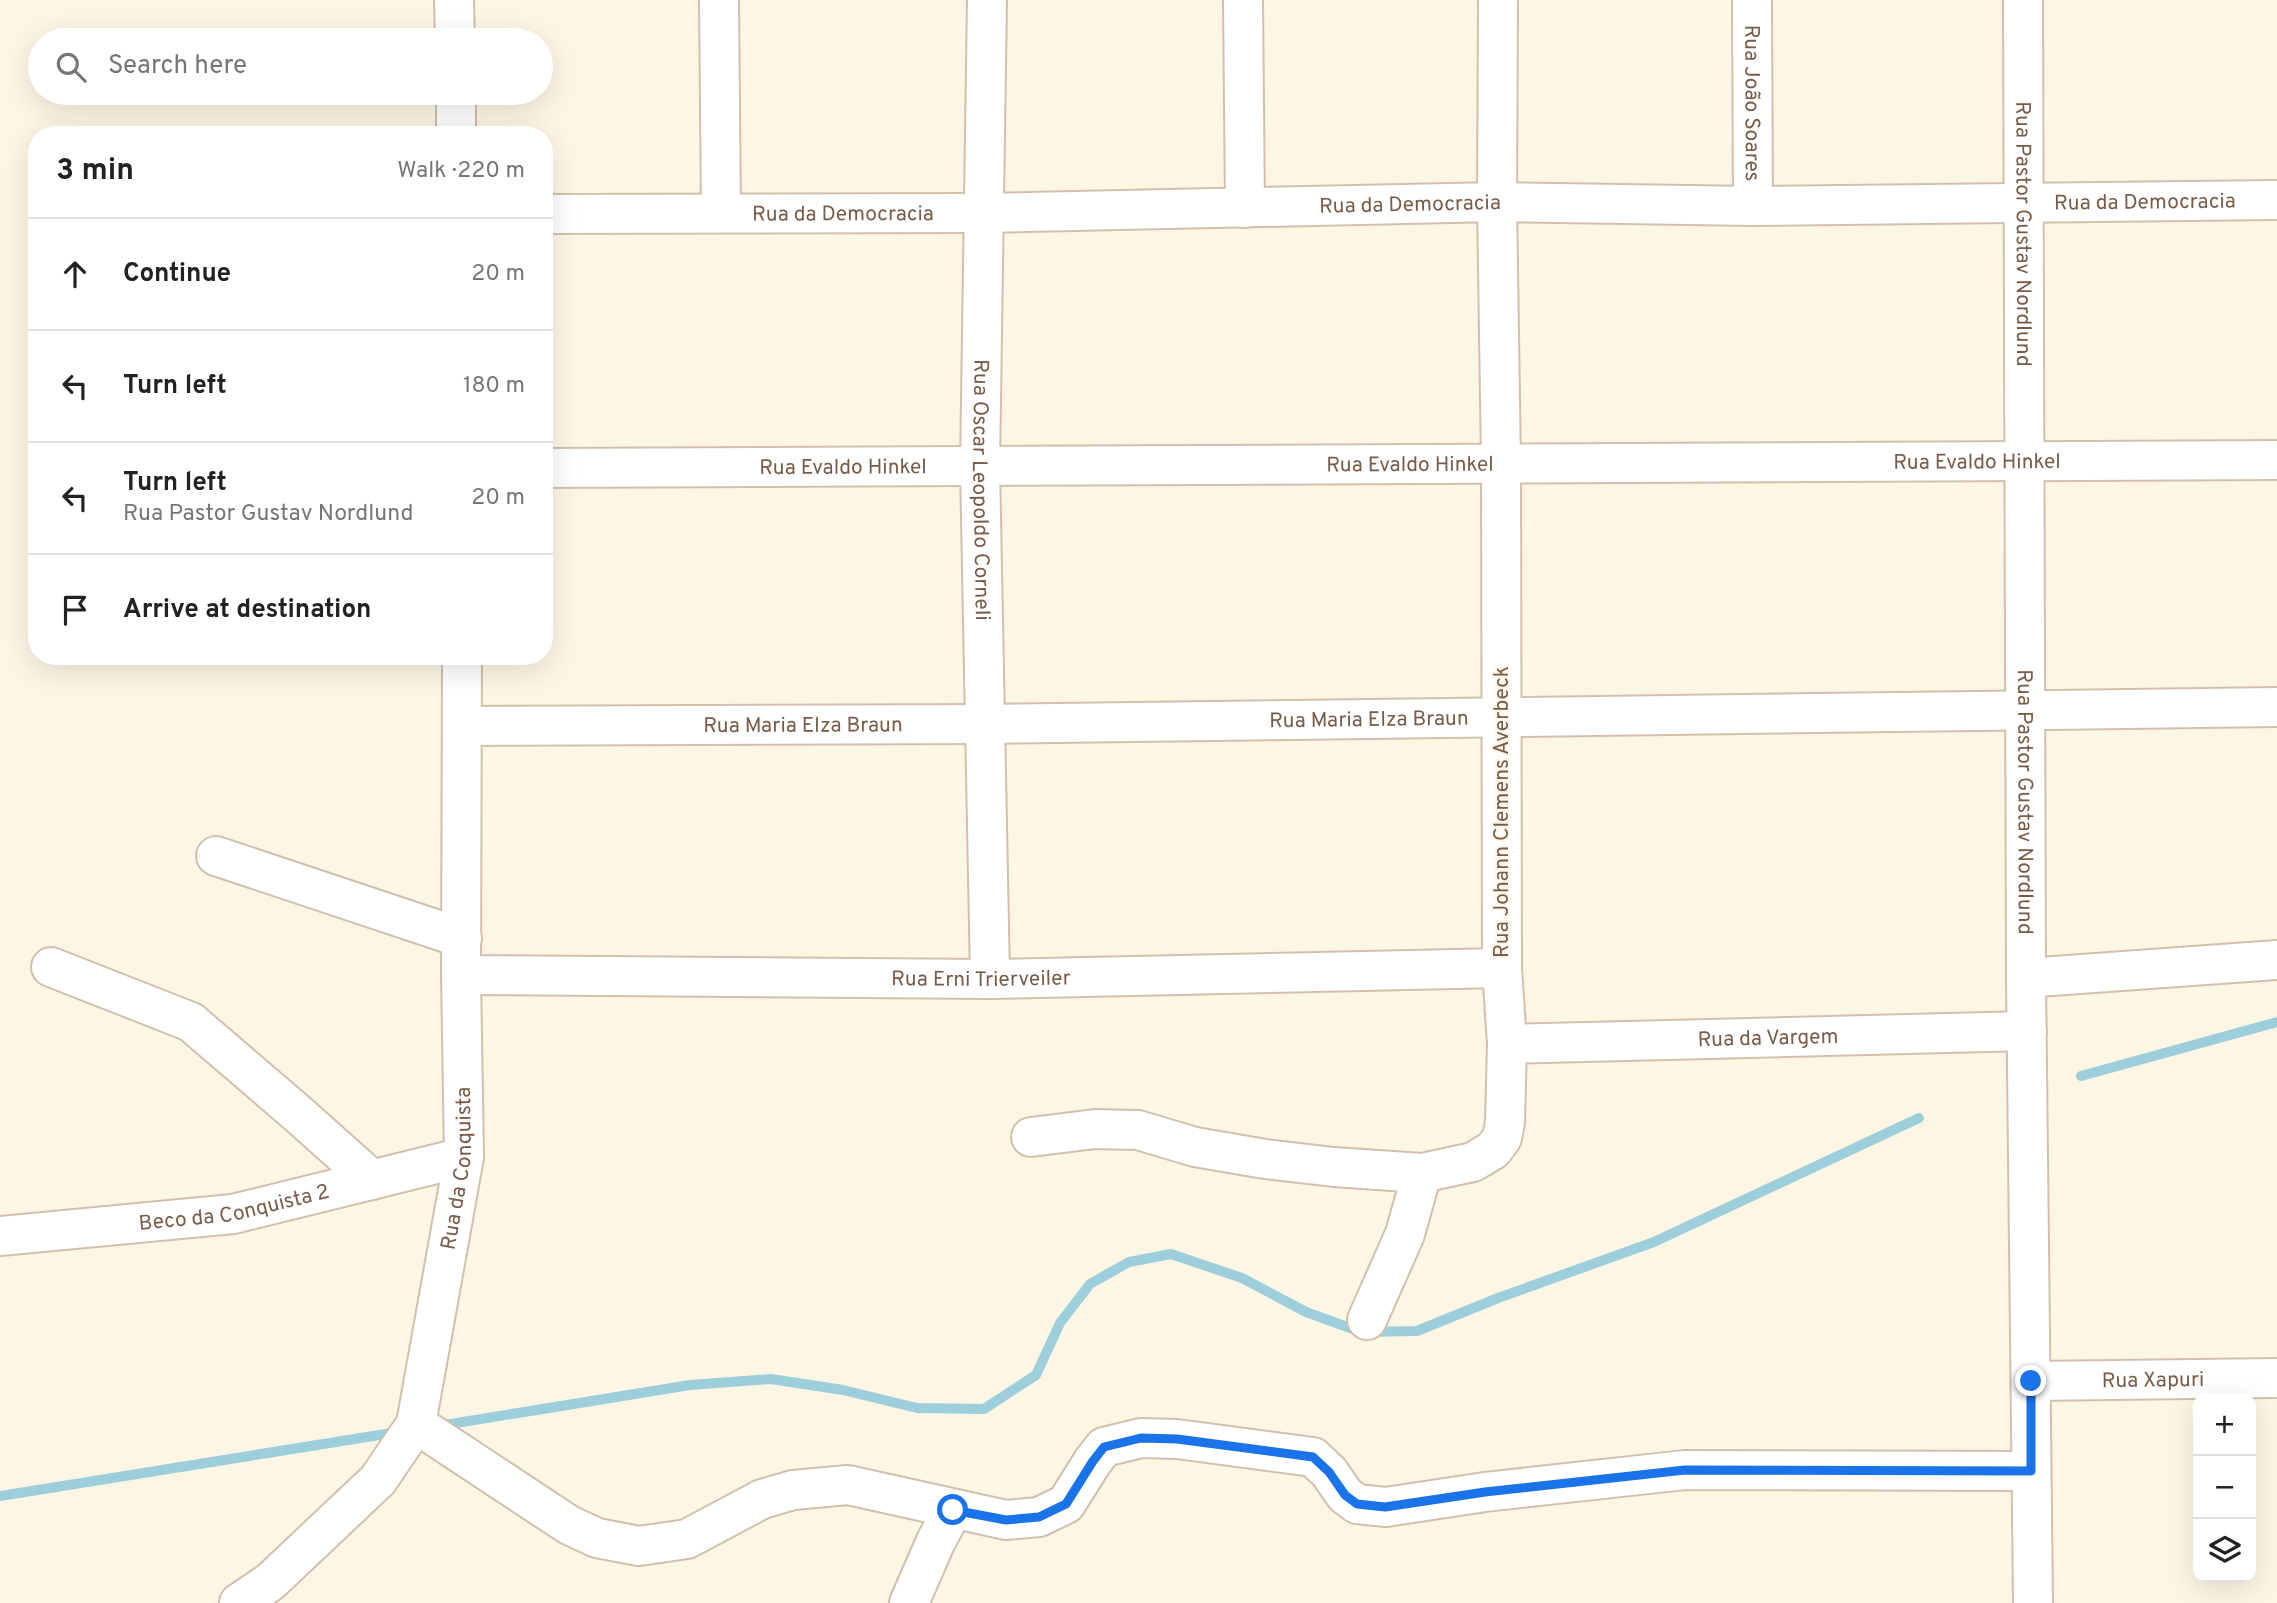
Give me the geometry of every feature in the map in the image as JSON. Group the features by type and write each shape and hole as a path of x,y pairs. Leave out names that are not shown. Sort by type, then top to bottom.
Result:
{"street":[{"path":"454,0 455,28"},
{"path":"719,0 721,213"},
{"name":"Rua Oscar Leopoldo Corneli","path":"987,0 980,466 990,979"},
{"path":"1243,0 1245,208"},
{"name":"Rua Johann Clemens Averbeck","path":"1031,1138 1095,1129 1138,1130 1195,1147 1265,1159 1423,1173 1473,1162 1493,1150 1502,1138 1505,1122 1507,1044 1502,968 1498,0"},
{"name":"Rua João Soares","path":"1752,0 1753,206"},
{"name":"Rua Pastor Gustav Nordlund","path":"2023,0 2026,978 2033,1603"},
{"path":"456,105 457,126"},
{"name":"Rua da Democracia","path":"553,214 985,213 1497,202 1753,206 2277,200"},
{"name":"Rua Evaldo Hinkel","path":"553,467 2277,460"},
{"name":"Rua da Conquista","path":"239,1603 270,1582 378,1480 416,1424 464,1157 461,957 462,665"},
{"name":"Rua Maria Elza Braun","path":"463,726 985,724 2277,706"},
{"name":"Rua Erni Trierveiler","path":"216,856 461,957 990,979 1502,968"},
{"path":"2026,978 2277,960"},
{"path":"51,967 191,1022 372,1180"},
{"name":"Rua da Vargem","path":"1507,1044 2027,1031"},
{"name":"Beco da Conquista 2","path":"0,1236 233,1214 464,1157"},
{"path":"1367,1320 1405,1234 1423,1173"},
{"name":"Rua Xapuri","path":"2031,1381 2277,1378"},
{"path":"416,1424 569,1525 597,1538 639,1546 687,1539 762,1499 793,1490 848,1485 1006,1520 1039,1517 1066,1504 1104,1447 1141,1438 1177,1439 1313,1457 1329,1472 1345,1495 1357,1504 1385,1507 1485,1492 1685,1470 2031,1471"},
{"path":"909,1603 936,1541 953,1510"}],"waterway":[{"path":"2081,1076 2277,1022"},
{"path":"438,1426 690,1385 771,1379 843,1390 917,1408 984,1409 1036,1375 1060,1323 1090,1284 1129,1262 1171,1254 1242,1278 1306,1312 1361,1332 1417,1331 1498,1298 1654,1242 1919,1118"},
{"path":"0,1496 398,1432"}],"route":[{"path":"953,1510 1006,1520 1039,1517 1066,1504 1104,1447 1141,1438 1177,1439 1313,1457 1329,1472 1345,1495 1357,1504 1385,1507 1485,1492 1685,1470 2031,1471 2031,1381"}]}
